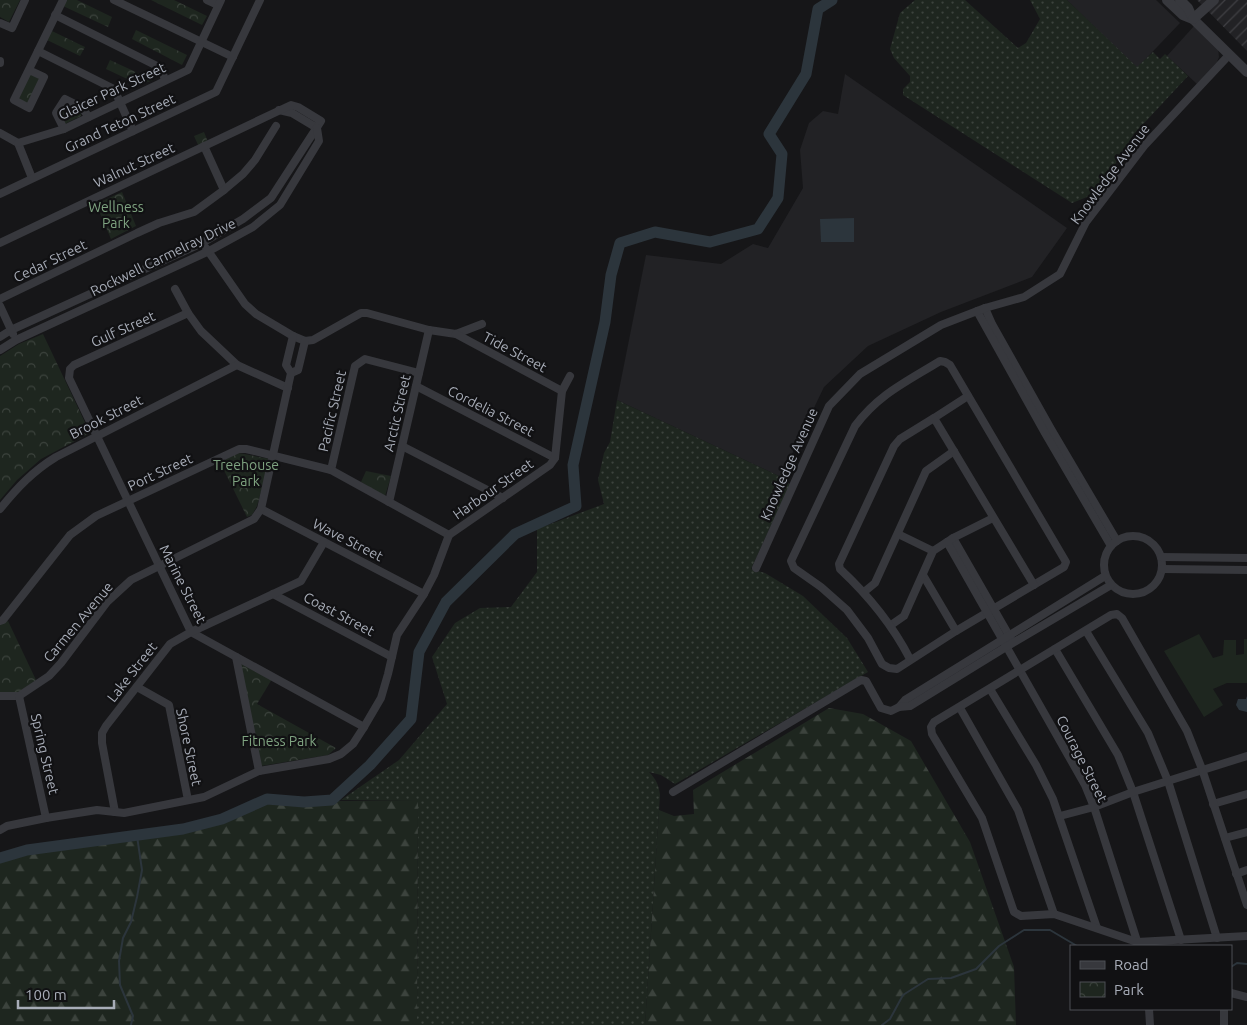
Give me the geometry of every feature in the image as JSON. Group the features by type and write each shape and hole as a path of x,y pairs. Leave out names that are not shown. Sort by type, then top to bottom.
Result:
{"street":[{"path":"0,23 12,28 25,0"},
{"path":"29,70 44,77 29,108 14,100 63,0"},
{"path":"114,0 233,57"},
{"path":"207,0 219,3"},
{"name":"Grand Teton Street","path":"0,194 216,92 260,0"},
{"path":"1167,0 1183,15 1193,19"},
{"path":"1180,0 1188,8 1193,19 1247,72"},
{"path":"1193,19 1214,0"},
{"name":"Glaicer Park Street","path":"18,143 64,129 188,70 219,3"},
{"path":"55,15 161,68 166,80"},
{"path":"38,52 114,89 133,132"},
{"name":"Knowledge Avenue","path":"756,568 829,406 860,374 941,325 1024,297 1060,274 1086,222 1144,146 1229,55"},
{"path":"64,129 56,113 65,98 82,107 89,117"},
{"name":"Walnut Street","path":"0,243 291,105 298,107 319,124"},
{"name":"Rockwell Carmelray Drive","path":"0,336 202,243 243,219 271,198 319,124"},
{"name":"Rockwell Carmelray Drive","path":"0,350 16,340 208,251 253,227 280,205 319,141 319,124"},
{"name":"Cedar Street","path":"0,299 159,223 194,212 243,174 255,160 276,126"},
{"path":"0,133 18,143 32,178"},
{"path":"204,146 224,190"},
{"path":"202,243 245,304 256,314 305,341 313,340 353,316 368,313 429,330 456,334 482,324"},
{"path":"175,289 188,313 201,331 236,365 288,388"},
{"path":"0,306 16,340"},
{"path":"981,310 992,324 1114,543"},
{"name":"Gulf Street","path":"70,369 74,365 188,313"},
{"name":"Arctic Street","path":"389,502 429,330"},
{"name":"Tide Street","path":"456,334 562,391"},
{"path":"261,509 291,373 286,365 293,336"},
{"path":"291,373 298,370 305,341"},
{"name":"Pacific Street","path":"331,470 355,366 365,359 419,373"},
{"path":"940,361 950,366 968,396 1066,562 1064,567 910,659 897,669 889,668 882,664 868,638 846,610 821,587 794,568 791,561 855,426 876,402 884,395 940,361"},
{"name":"Brook Street","path":"0,509 20,484 42,465 236,365"},
{"name":"Marine Street","path":"70,369 69,378 191,632 364,728"},
{"path":"555,458 562,391 570,376"},
{"name":"Cordelia Street","path":"416,386 555,458"},
{"path":"910,659 891,625 864,592 840,569 839,564 894,446 900,439 968,396"},
{"path":"934,418 1034,585"},
{"path":"402,446 503,498"},
{"name":"Port Street","path":"0,621 3,620 70,535 96,516 239,449 331,470 448,535"},
{"path":"864,592 875,583 926,471 954,451"},
{"name":"Harbour Street","path":"0,830 7,826 46,818 96,810 124,813 204,797 258,770 329,759 341,754 353,744 381,698 397,635 424,594 439,565 448,535 550,465 555,458"},
{"name":"Wave Street","path":"261,509 424,594"},
{"name":"Carmen Avenue","path":"19,696 49,676 62,663 107,602 131,580 254,519 261,509"},
{"path":"891,625 904,616 933,551 993,518"},
{"path":"898,534 933,551"},
{"path":"1132,536 1148,540 1156,547 1161,557 1162,569 1159,580 1152,588 1142,593 1131,595 1120,592 1111,585 1105,576 1103,565 1105,555 1114,543 1132,536"},
{"name":"Courage Street","path":"950,540 1009,641 1020,670 1085,785 1094,807 1138,944"},
{"name":"Lake Street","path":"115,812 102,743 102,733 106,726 170,644 191,632 302,581 324,542"},
{"path":"1161,557 1244,558 1244,570 1162,569"},
{"path":"923,574 956,631"},
{"path":"673,792 861,680 866,681 881,708 891,711 899,707 910,706 1105,576"},
{"path":"1009,641 1111,585"},
{"name":"Coast Street","path":"273,594 392,657"},
{"path":"1247,905 1202,769 1178,712 1122,618 1117,614 1111,615 934,722 931,728 932,734 982,818 1014,912 1021,916 1054,914 1138,944 1247,936"},
{"path":"1086,631 1148,733 1168,781 1217,938"},
{"path":"1055,650 1118,754 1133,792 1181,940"},
{"path":"236,657 258,770"},
{"name":"Shore Street","path":"137,687 169,705 188,800"},
{"path":"990,689 1048,786 1060,816 1097,928"},
{"path":"0,696 19,696"},
{"name":"Spring Street","path":"19,696 46,818"},
{"path":"960,708 1018,810 1054,914"},
{"path":"1060,816 1094,807 1202,769 1247,756"},
{"path":"1213,804 1247,794"},
{"path":"1225,838 1247,832"},
{"path":"1236,874 1247,870"},
{"path":"1232,993 1247,997"},
{"path":"1150,1010 1150,1025"},
{"path":"1224,1010 1224,1025"}],"shaded area":[{"path":"1067,0 1156,0 1180,23 1137,68"},
{"path":"1197,0 1247,0 1247,51 1205,8"},
{"path":"1195,25 1218,48 1219,57 1217,62 1197,84 1167,56"},
{"path":"845,74 1067,228 1032,277 941,312 868,346 824,387 781,477 617,400 646,255 721,264 753,244 768,248 803,188 800,150 809,123 823,111 838,114"},
{"path":"854,218 854,242 821,242 820,219"},
{"path":"1247,696 1247,712 1239,710 1236,705 1238,699 1246,699"}],"green space":[{"path":"0,0 20,0 9,22 0,17"},
{"path":"66,0 77,0 112,17 108,27 63,6"},
{"path":"151,0 174,0 207,16 202,25"},
{"path":"915,0 965,0 1018,48 1026,43 1040,19 1030,0 1067,0 1137,67 1153,52 1160,59 1165,54 1188,76 1134,134 1097,193 1072,203 903,95 903,89 910,82 910,76 894,58 890,49 900,13"},
{"path":"136,30 187,55 182,65 132,39"},
{"path":"52,31 85,47 80,56 47,40"},
{"path":"110,60 153,80 140,85 106,69"},
{"path":"29,73 41,79 28,104 17,99"},
{"path":"66,101 80,109 81,116 65,124 58,113"},
{"path":"204,132 208,142 199,147 194,136"},
{"name":"Wellness Park","path":"122,192 136,226 111,239 96,204"},
{"path":"43,334 90,433 41,459 17,480 0,500 0,356 19,344"},
{"path":"617,400 781,477 790,484 751,569 765,573 803,596 847,638 868,672 675,784 661,775 649,772 657,782 660,795 645,1025 417,1025 418,800 341,800 399,760 447,704 432,657 455,623 480,608 511,607 537,572 537,529 604,504 598,480 604,453 610,442"},
{"name":"Treehouse Park","path":"239,453 270,459 257,506 252,515 247,517 220,462"},
{"path":"366,471 391,476 385,496 361,482"},
{"path":"8,621 36,680 19,692 0,693 0,624"},
{"path":"1199,634 1213,658 1223,655 1224,640 1236,640 1236,655 1244,654 1244,639 1247,639 1247,683 1227,683 1213,689 1223,705 1204,717 1164,651"},
{"name":"Fitness Park","path":"238,660 272,679 257,704 336,748 328,755 261,766"},
{"path":"829,708 863,714 911,741 970,842 1014,967 1016,1025 645,1025 659,810 674,816 694,814 693,790"},
{"path":"267,799 324,801 418,800 417,1025 0,1025 0,858 27,850 183,829 222,819"}],"waterway":[{"path":"0,858 27,850 183,829 222,819 267,799 304,802 332,800 370,765 411,719 419,652 446,602 515,534 576,506 573,465 605,322 611,275 620,243 655,232 710,242 758,229 778,198 782,154 769,134 806,74 818,9 832,0"},
{"path":"131,1025 133,1016 120,985 119,961 123,938 131,922 142,870 137,836"},
{"path":"882,1025 890,1019 903,995 928,979 951,978 976,969 999,946 1024,930 1050,930 1075,945"},
{"path":"1232,966 1237,963 1247,964"}]}
